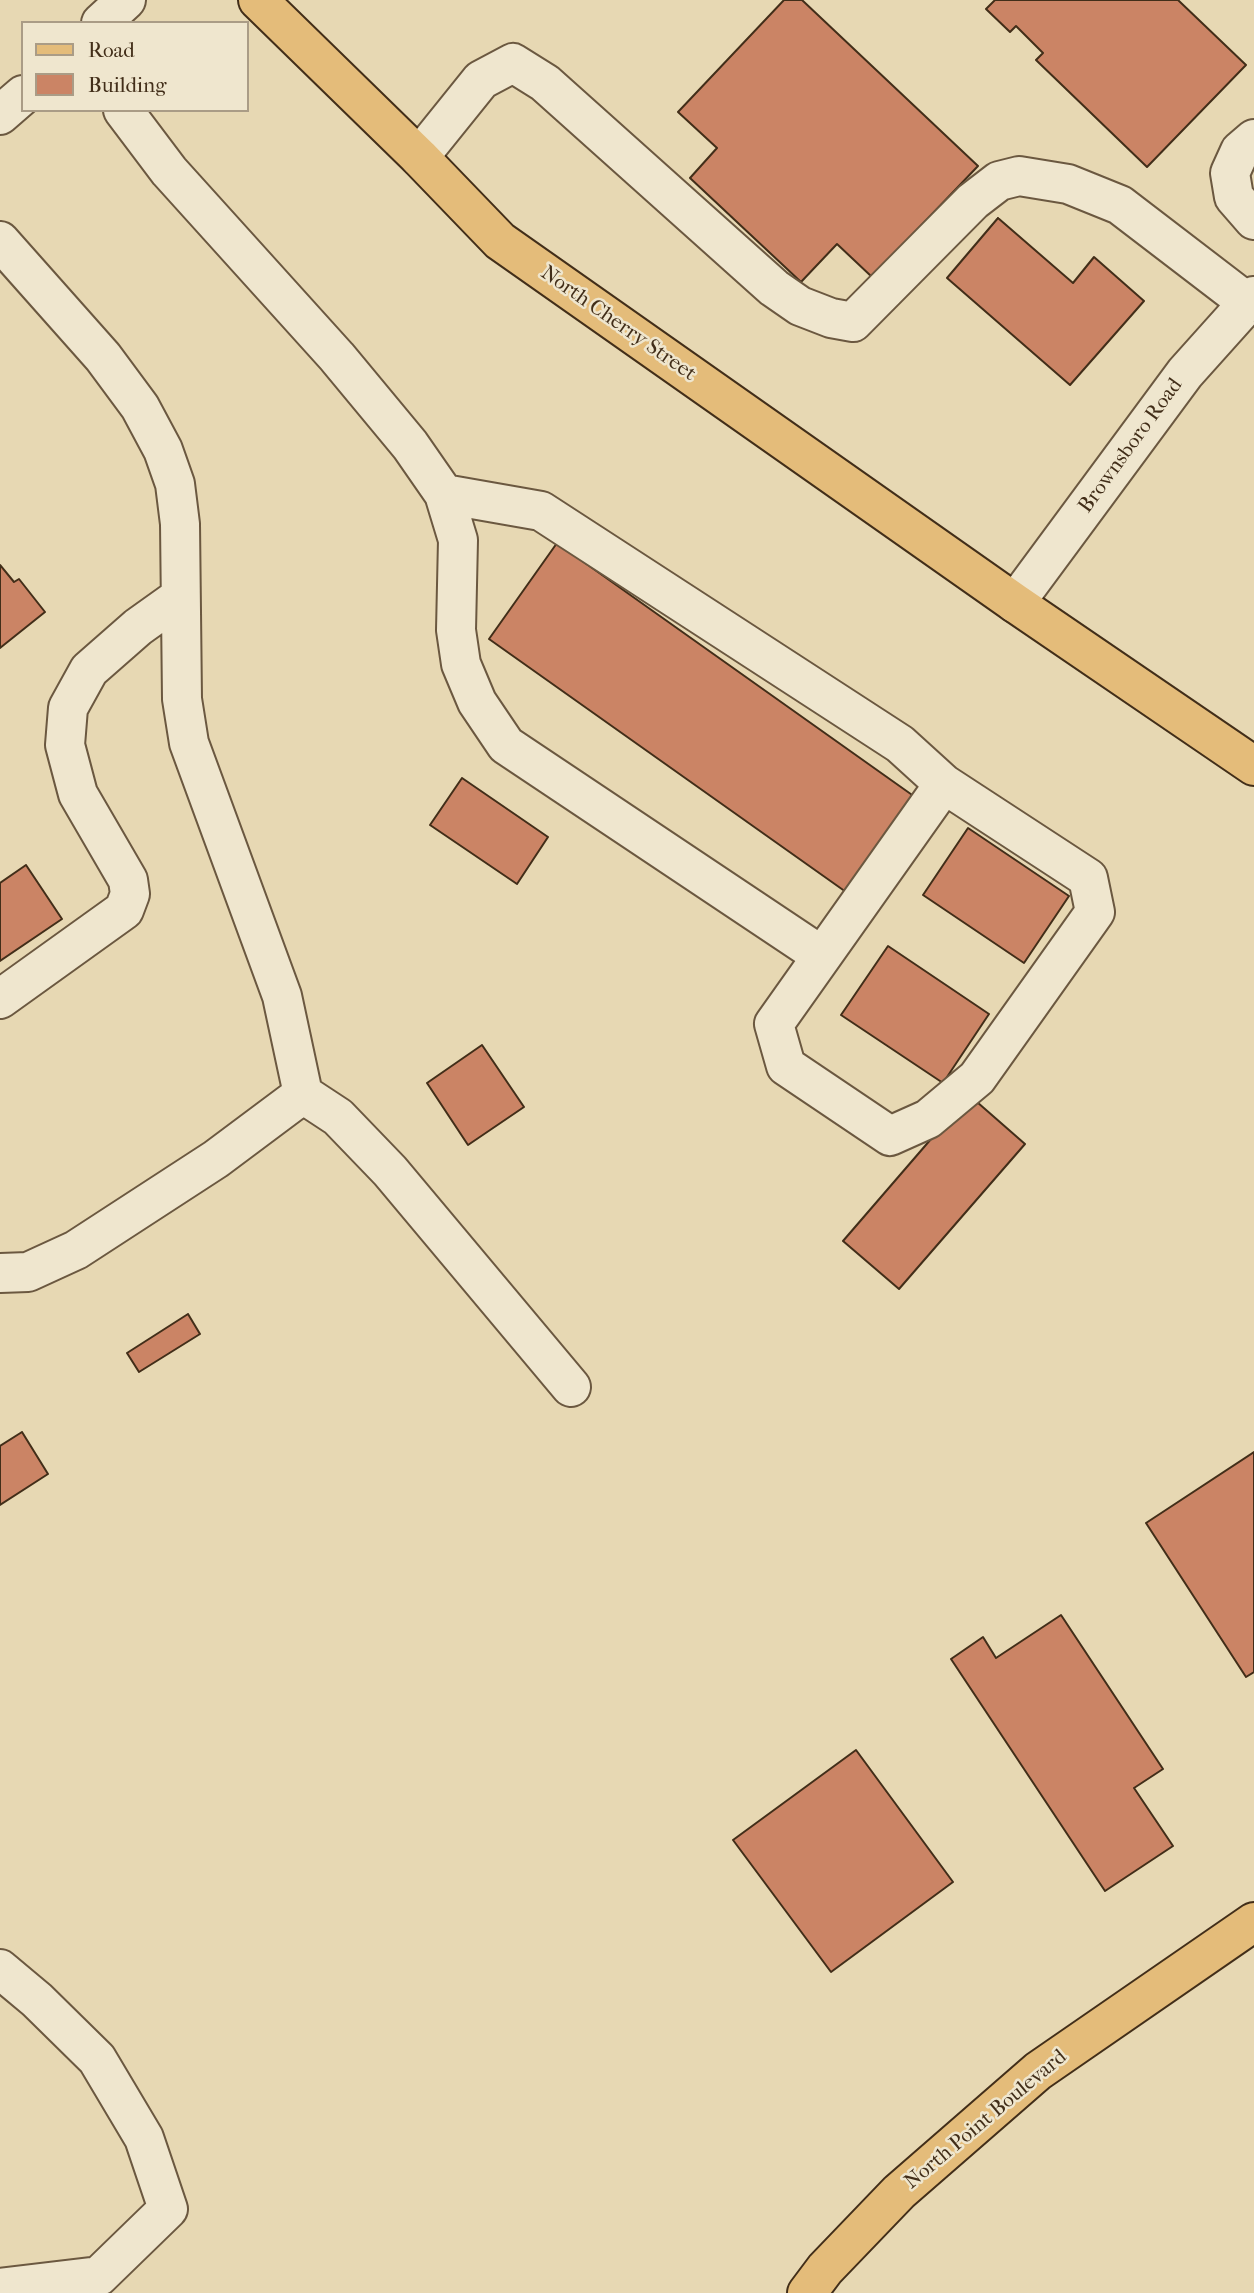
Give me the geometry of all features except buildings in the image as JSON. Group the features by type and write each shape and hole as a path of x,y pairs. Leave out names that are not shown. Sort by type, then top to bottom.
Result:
{"main road":[{"name":"North Cherry Street","path":"258,0 419,157 500,241 1016,603 1254,766"},
{"name":"North Point Boulevard","path":"807,2293 825,2269 900,2192 1038,2071 1254,1922"}],"street":[{"path":"103,21 126,0"},
{"path":"419,157 481,80 513,63 545,83 774,288 800,306 831,318 853,322 973,201 999,181 1019,176 1068,184 1120,205 1251,299"},
{"path":"0,116 21,97"},
{"path":"125,112 169,170 345,367 410,445 444,494 458,540 456,630 461,664 477,702 506,745 822,956"},
{"path":"1254,139 1240,151 1230,173 1234,197 1254,220"},
{"path":"0,241 103,357 140,407 163,450 175,484 180,524 182,699 188,743 282,996 303,1094 338,1117 390,1171 571,1387"},
{"name":"Brownsboro Road","path":"1016,603 1185,373 1251,299"},
{"path":"444,494 541,511 900,744 944,784 1088,878 1096,912 977,1078 928,1119 890,1136 786,1066 774,1024 944,784"},
{"path":"0,999 124,910 131,894 128,880 78,794 65,745 68,708 89,670 138,627 180,597"},
{"path":"0,1273 28,1272 76,1250 216,1159 303,1094"},
{"path":"0,1969 37,2000 97,2059 144,2138 168,2210 99,2276 0,2288"}]}
